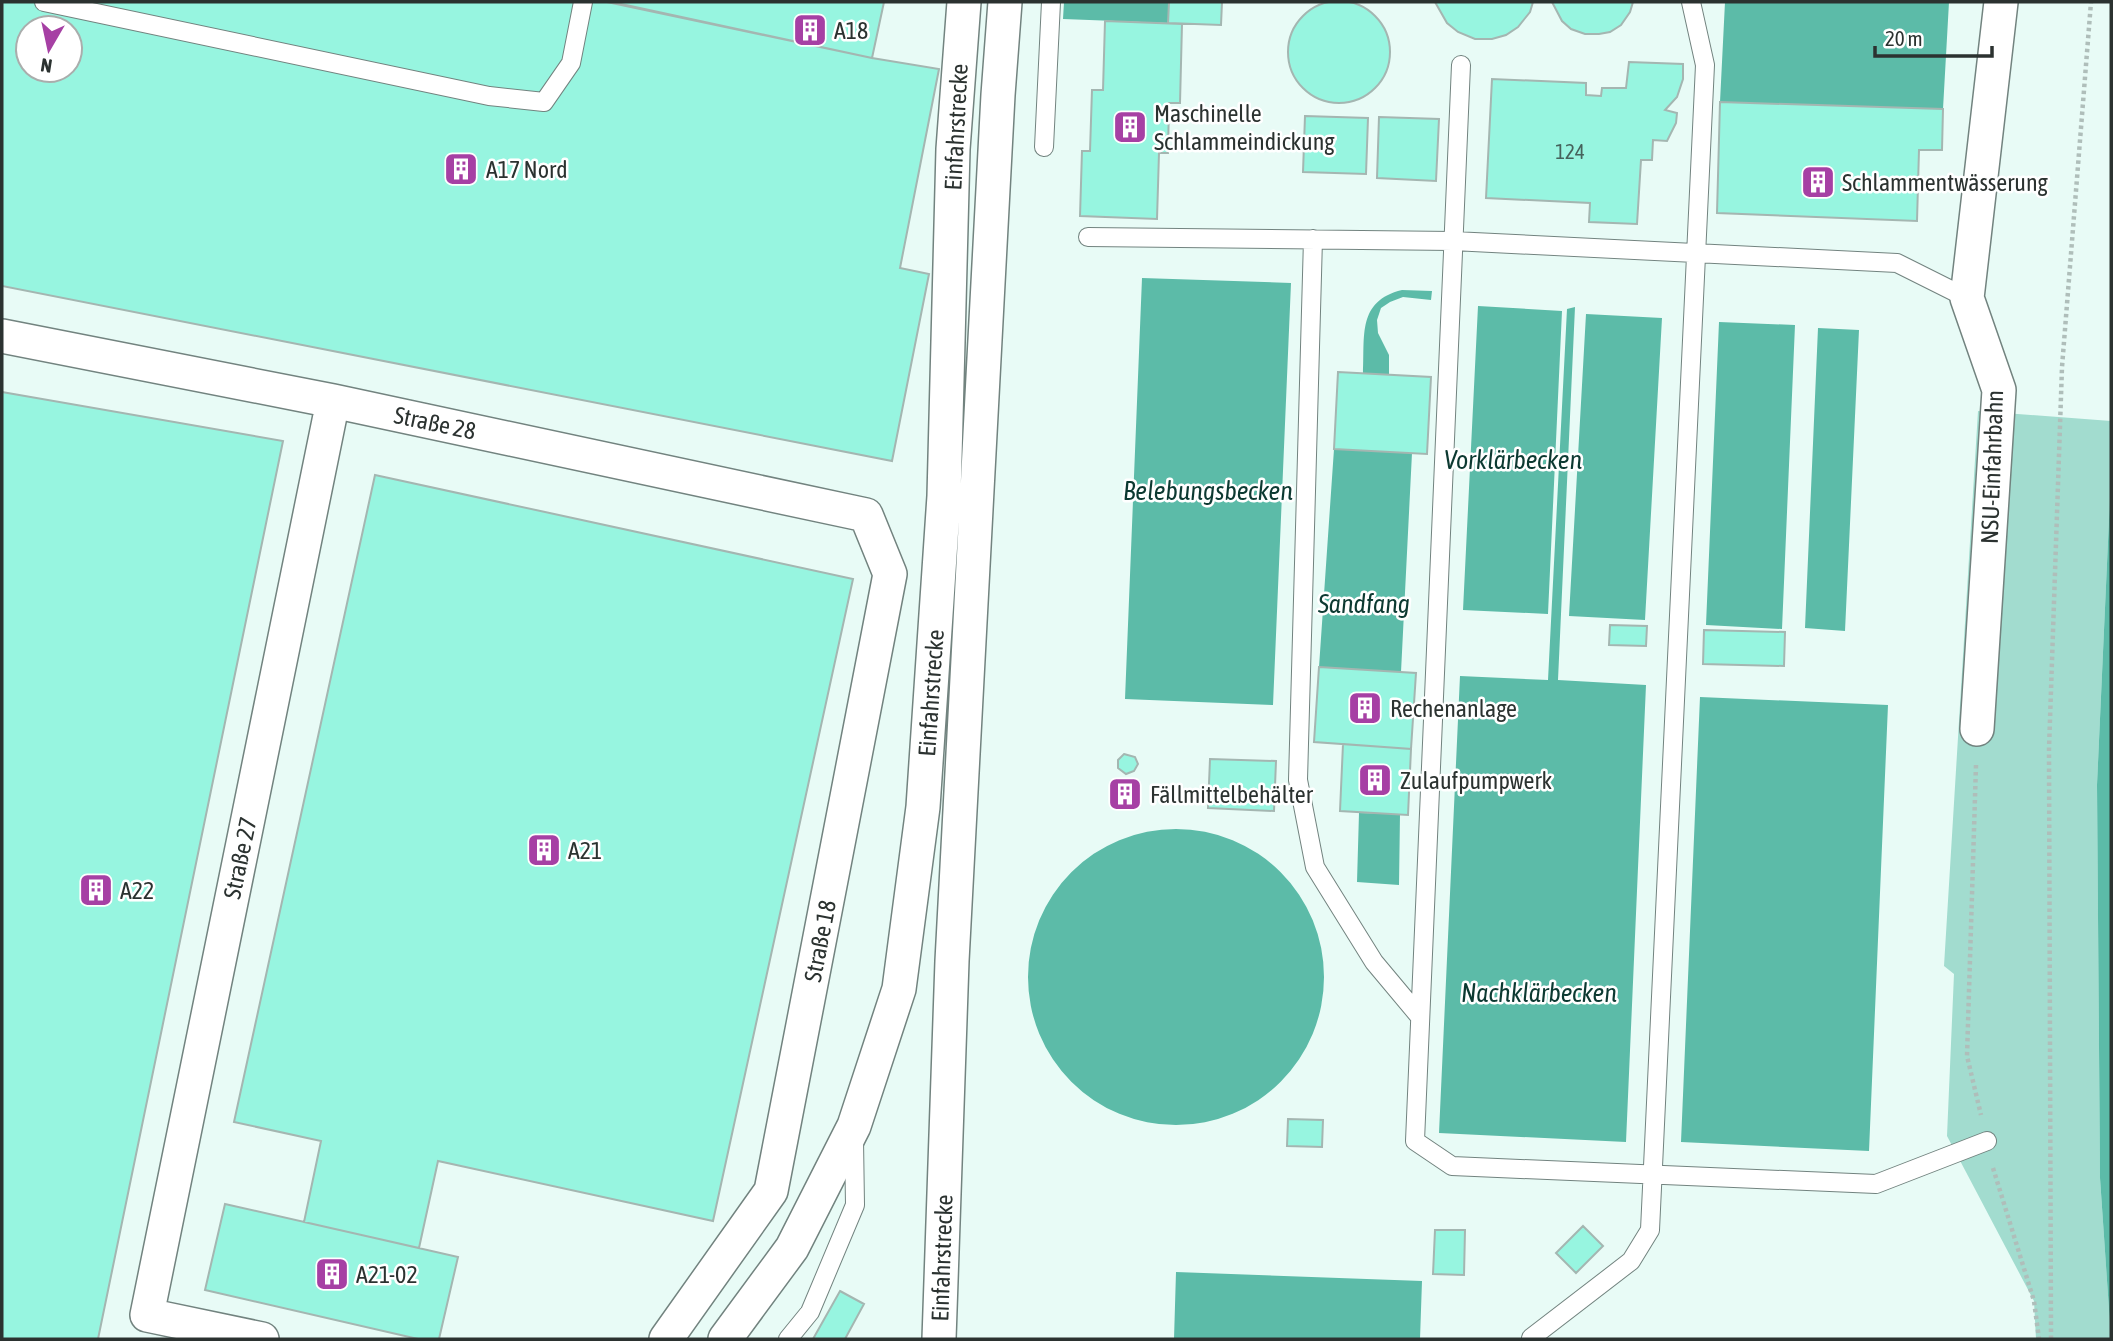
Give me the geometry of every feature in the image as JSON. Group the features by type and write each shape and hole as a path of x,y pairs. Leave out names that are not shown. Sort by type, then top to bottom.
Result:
{"street":[{"name":"Einfahrstrecke","path":"725,1339 792,1248 854,1126 899,989 923,807 944,496 953,149 964,2"},
{"name":"Einfahrstrecke","path":"939,1339 952,961 998,95 1006,2"},
{"name":"NSU-Einfahrbahn","path":"1977,729 1999,390 1966,298 2001,2"},
{"name":"Straße 28","path":"2,336 333,401 866,515"},
{"name":"Straße 27","path":"262,1339 146,1315 333,401"},
{"name":"Straße 18","path":"666,1339 771,1191 890,574 866,515"}],"lane":[{"path":"44,2 489,96 544,102 571,63 583,2"},
{"path":"1044,147 1051,2"},
{"path":"1531,1338 1632,1261 1650,1230 1705,65 1691,2"},
{"path":"1461,65 1415,1142 1452,1167 1876,1184 1987,1141"},
{"path":"1088,237 1453,241 1898,263 1966,298"},
{"path":"1313,240 1298,780 1315,867 1374,962 1420,1017"},
{"path":"788,1339 810,1312 855,1205 854,1126"}],"path":[{"path":"2051,1339 2049,749 2062,367 2091,2"},
{"path":"1977,729 1967,1056 1997,1182 2034,1301 2039,1339"}],"shaded area":[{"path":"1978,411 2111,421 2097,785 2100,1178 2111,1339 2036,1339 2034,1301 1947,1136 1954,974 1944,966"}],"water":[{"path":"1064,2 1169,2 1168,23 1063,19"},
{"path":"1725,2 1949,2 1943,109 1720,102"},
{"name":"Belebungsbecken","path":"1142,278 1291,283 1273,705 1125,699"},
{"path":"1402,290 1432,291 1431,300 1403,297 1381,308 1377,320 1378,333 1389,355 1389,375 1363,373 1364,333 1370,311 1387,295"},
{"name":"Vorklärbecken","path":"1478,306 1562,311 1548,614 1463,610"},
{"name":"Nachklärbecken","path":"1575,307 1558,680 1646,685 1626,1142 1439,1133 1460,676 1548,680 1567,309"},
{"path":"1586,314 1662,318 1645,620 1569,616"},
{"path":"1719,322 1795,325 1782,629 1706,625"},
{"path":"1818,328 1859,330 1845,631 1805,628"},
{"name":"Sandfang","path":"1334,449 1412,453 1401,672 1319,667"},
{"path":"2111,475 2111,1339 2100,1178 2097,785"},
{"name":"Nachklärbecken","path":"1700,697 1888,705 1869,1151 1681,1142"},
{"path":"1359,813 1400,814 1399,885 1357,882"},
{"path":"1176,829 1205,832 1233,840 1258,854 1281,872 1307,907 1313,920 1321,948 1324,977 1321,1006 1313,1034 1299,1059 1281,1082 1246,1108 1233,1114 1205,1122 1176,1125 1147,1122 1119,1114 1094,1100 1071,1082 1045,1047 1039,1034 1031,1006 1028,977 1031,948 1039,920 1053,895 1071,872 1106,846 1119,840 1147,832"},
{"path":"1176,1272 1422,1281 1420,1339 1174,1339"}],"building":[{"path":"1339,1 1358,5 1375,16 1386,33 1390,52 1386,71 1375,88 1358,99 1339,103 1320,99 1303,88 1292,71 1288,52 1292,33 1303,16 1320,5"},
{"name":"A17 Nord","path":"2,2 607,2 872,58 939,69 900,268 929,274 892,461 2,286"},
{"name":"A18","path":"612,2 884,2 872,58"},
{"path":"1169,2 1222,2 1221,25 1168,23"},
{"path":"1435,2 1533,2 1530,12 1518,27 1506,35 1492,39 1475,39 1458,32 1447,23"},
{"path":"1552,2 1633,2 1621,25 1610,32 1585,34 1571,29 1562,21"},
{"name":"Maschinelle Schlammeindickung","path":"1105,21 1182,24 1180,103 1169,103 1168,153 1159,153 1157,219 1080,216 1082,151 1090,151 1092,90 1103,90"},
{"path":"1629,62 1683,64 1683,79 1677,97 1665,110 1677,113 1676,123 1667,141 1653,140 1652,160 1641,160 1637,224 1589,222 1590,203 1486,198 1492,79 1586,83 1586,95 1601,96 1602,88 1626,88"},
{"name":"Schlammentwässerung","path":"1720,102 1943,109 1942,150 1919,150 1917,221 1717,213"},
{"path":"1305,116 1368,118 1366,174 1303,172"},
{"path":"1379,117 1439,119 1436,181 1377,178"},
{"path":"1338,372 1431,377 1427,454 1334,449"},
{"name":"A22","path":"2,392 283,441 98,1339 2,1339"},
{"name":"A21","path":"375,475 853,579 713,1221 438,1161 419,1248 304,1222 321,1141 234,1122"},
{"path":"1610,625 1647,626 1646,646 1609,645"},
{"path":"1704,630 1785,632 1784,666 1703,664"},
{"name":"Rechenanlage","path":"1319,667 1416,673 1411,749 1314,742"},
{"name":"Zulaufpumpwerk","path":"1343,744 1411,749 1408,815 1340,811"},
{"name":"Fällmittelbehälter","path":"1124,754 1135,757 1138,764 1134,771 1126,774 1118,768 1118,760"},
{"path":"1210,759 1276,761 1274,811 1208,808"},
{"name":"Fällmittelbehälter","path":"1122,782 1132,785 1135,792 1132,800 1124,802 1115,796 1115,788"},
{"path":"1288,1119 1323,1120 1322,1147 1287,1146"},
{"name":"A21-02","path":"225,1204 458,1257 439,1339 418,1339 205,1290"},
{"path":"1583,1226 1603,1246 1576,1273 1556,1253"},
{"path":"1435,1230 1465,1230 1464,1275 1433,1274"},
{"path":"840,1291 864,1304 845,1339 813,1339"}],"place":[{"name":"A18","path":"810,30"},
{"name":"Maschinelle Schlammeindickung","path":"1130,127"},
{"name":"A17 Nord","path":"461,169"},
{"name":"Schlammentwässerung","path":"1818,182"},
{"name":"Rechenanlage","path":"1365,708"},
{"name":"Zulaufpumpwerk","path":"1375,780"},
{"name":"Fällmittelbehälter","path":"1125,794"},
{"name":"A21","path":"544,850"},
{"name":"A22","path":"96,890"},
{"name":"A21-02","path":"332,1274"}]}
